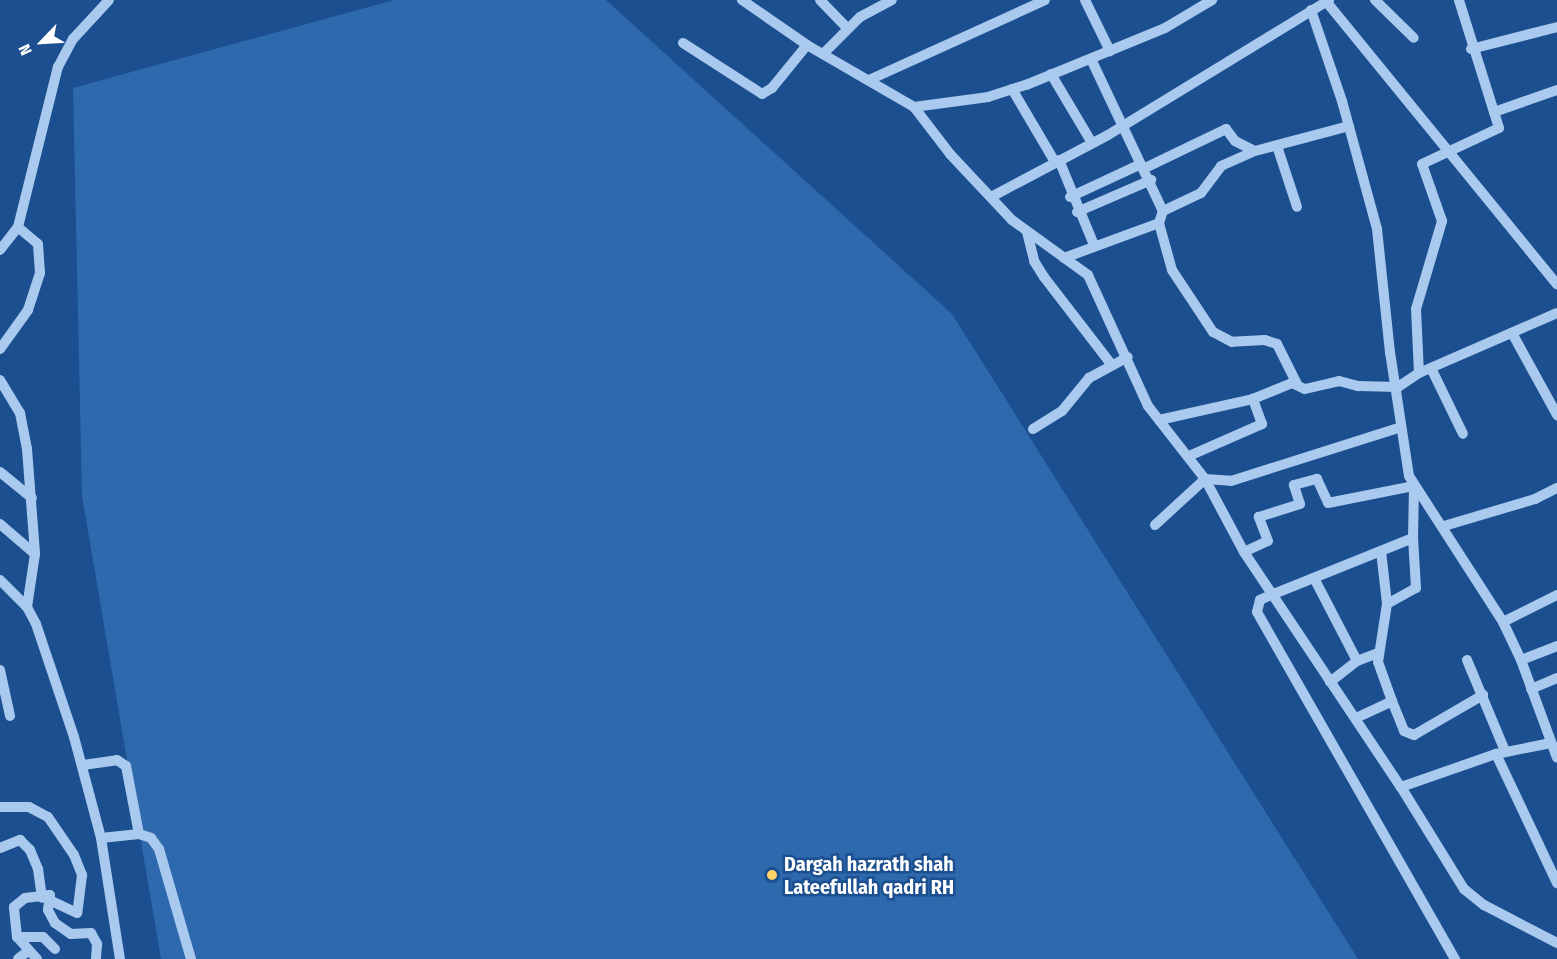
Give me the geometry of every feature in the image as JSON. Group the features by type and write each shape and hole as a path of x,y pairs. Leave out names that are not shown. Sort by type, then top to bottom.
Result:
{"street":[{"path":"0,250 18,227 58,67 73,39 108,0"},
{"path":"742,0 807,45 915,107 950,154 1027,232 1088,275 1128,357 1141,395 1205,479 1244,552 1271,595 1356,718 1464,889 1485,905 1557,943"},
{"path":"820,0 847,28"},
{"path":"823,54 847,28 892,0"},
{"path":"869,80 1045,0"},
{"path":"1085,0 1110,51"},
{"path":"915,107 988,97 1012,89 1165,28 1212,0"},
{"path":"991,197 1125,125 1327,0 1557,284"},
{"path":"1375,0 1414,38"},
{"path":"1419,373 1416,309 1442,220 1422,164 1449,149 1498,130 1494,112 1471,49 1459,0"},
{"path":"1311,10 1349,126 1377,229 1390,352 1398,387 1401,427 1414,486 1413,538 1416,588 1387,604"},
{"path":"1471,49 1557,27"},
{"path":"683,43 762,94 772,88 807,45"},
{"path":"1091,59 1125,125 1163,211 1159,223 1172,270 1213,332 1232,342 1265,340 1277,344 1297,384 1305,388 1339,381 1358,386 1398,387 1419,373 1557,313"},
{"path":"1051,74 1092,143"},
{"path":"1012,89 1057,161 1070,197 1094,245"},
{"path":"1494,112 1557,90"},
{"path":"1163,211 1202,193 1221,166 1255,151 1349,126"},
{"path":"1070,197 1226,129 1235,141 1255,151"},
{"path":"1276,147 1297,207"},
{"path":"1077,212 1151,180"},
{"path":"1064,258 1094,245 1159,223"},
{"path":"0,349 28,310 40,273 41,250 33,238 18,227"},
{"path":"1027,232 1034,261 1044,277 1111,364"},
{"path":"1512,333 1556,418"},
{"path":"1033,429 1062,411 1089,378 1111,364 1128,357"},
{"path":"1431,368 1462,434"},
{"path":"0,380 22,420 32,498 35,554 27,607"},
{"path":"1159,420 1253,399 1297,384"},
{"path":"1189,456 1262,424 1253,399"},
{"path":"1155,525 1205,479 1231,481 1401,427"},
{"path":"0,472 32,498"},
{"path":"1244,552 1268,541 1259,517 1300,504 1294,485 1317,479 1328,503 1414,486"},
{"path":"1414,486 1444,526 1503,622 1521,660 1557,758"},
{"path":"1444,526 1535,499 1557,489"},
{"path":"0,524 35,554"},
{"path":"1413,538 1260,600 1258,616 1455,959"},
{"path":"1381,551 1387,604 1378,653 1380,671 1404,731 1413,735 1483,695"},
{"path":"1314,578 1357,661"},
{"path":"0,580 27,607 83,765 101,838 120,959"},
{"path":"1503,622 1557,595"},
{"path":"1521,660 1557,646"},
{"path":"1330,682 1357,661 1378,653"},
{"path":"1467,660 1483,695 1500,753 1557,883"},
{"path":"0,670 10,716"},
{"path":"1531,689 1557,678"},
{"path":"1356,718 1392,701"},
{"path":"1401,787 1500,753 1551,743"},
{"path":"83,765 124,762 139,834"},
{"path":"0,807 29,807 48,817 74,855 82,875 77,913 25,898 14,907 17,937 37,959"},
{"path":"101,838 139,834 151,838 159,849 191,959"},
{"path":"0,848 20,840 30,850 38,869 45,902 61,930 91,933 97,944 96,959"},
{"path":"85,945 86,933"},
{"path":"17,937 43,938 56,949"},
{"path":"18,959 28,951"}],"shaded area":[{"path":"394,0 606,0 952,314 1358,959 161,959 82,496 73,88"}],"place":[{"name":"Dargah hazrath shah Lateefullah qadri RH","path":"772,875"}]}
